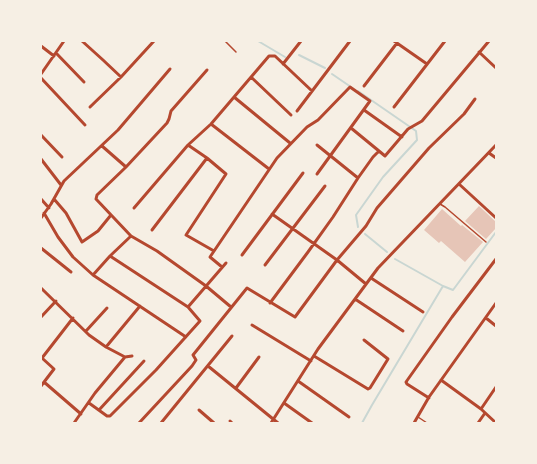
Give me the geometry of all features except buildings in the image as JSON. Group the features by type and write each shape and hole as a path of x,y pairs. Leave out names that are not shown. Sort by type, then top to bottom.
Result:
{"street":[{"path":"41,74 64,41"},
{"path":"82,41 121,77"},
{"path":"90,107 121,77 154,41"},
{"path":"283,64 301,41"},
{"path":"297,111 350,41"},
{"path":"394,106 445,41"},
{"path":"351,128 385,156 408,129 422,120 489,41"},
{"path":"364,86 396,42 427,64"},
{"path":"41,46 55,55 84,82"},
{"path":"479,52 496,68"},
{"path":"134,208 188,145 211,124 269,56 275,56 312,91"},
{"path":"41,218 49,208 64,181 118,130 170,69"},
{"path":"208,70 171,111 167,122 96,197 96,199 131,236 156,251 206,286 231,307"},
{"path":"251,77 291,115"},
{"path":"41,78 85,125"},
{"path":"222,267 210,257 269,169 290,143 307,127 318,120 350,87 370,101 317,174"},
{"path":"234,97 290,143"},
{"path":"139,423 192,366 196,360 193,355 247,288 295,317 337,260 366,226 377,208 429,148 464,114 475,99"},
{"path":"364,110 402,137"},
{"path":"211,124 269,169"},
{"path":"41,135 62,157"},
{"path":"188,145 226,174 186,235 214,251"},
{"path":"317,145 358,178"},
{"path":"271,423 314,356 378,268 496,145"},
{"path":"102,146 126,167"},
{"path":"270,303 314,243 358,178 379,151"},
{"path":"489,153 496,158"},
{"path":"152,230 207,158"},
{"path":"41,159 61,185"},
{"path":"242,256 304,173"},
{"path":"459,184 496,218"},
{"path":"266,265 292,228 325,186"},
{"path":"41,199 49,208"},
{"path":"54,199 66,214 82,242 98,231 111,215"},
{"path":"44,213 58,237 73,257 93,275 186,337"},
{"path":"272,214 337,260 366,284"},
{"path":"93,275 131,236"},
{"path":"41,248 71,272"},
{"path":"89,403 107,416 113,414 156,370 200,321 188,307 110,256"},
{"path":"429,398 406,382 496,260"},
{"path":"188,307 226,263"},
{"path":"371,278 424,312"},
{"path":"41,288 86,331 106,347 125,357 132,356"},
{"path":"355,299 403,331"},
{"path":"41,317 56,301"},
{"path":"414,423 441,380 496,303"},
{"path":"106,347 140,306"},
{"path":"86,331 107,308"},
{"path":"41,386 54,369 42,358 73,318"},
{"path":"486,318 496,326"},
{"path":"252,325 311,361"},
{"path":"161,423 232,336"},
{"path":"314,356 368,389 388,359 364,340"},
{"path":"74,423 125,357"},
{"path":"236,388 258,357"},
{"path":"99,410 144,361"},
{"path":"208,366 278,423"},
{"path":"441,380 481,409 496,422"},
{"path":"298,381 349,417"},
{"path":"44,382 81,414"},
{"path":"481,409 496,387"},
{"path":"284,403 312,423"},
{"path":"200,410 214,423"},
{"path":"478,423 485,413"}],"lane":[{"path":"225,41 236,52"},
{"path":"440,204 486,242"},
{"path":"418,417 427,423"}],"waterway":[{"path":"258,41 285,57"},
{"path":"299,55 325,68"},
{"path":"332,74 351,87"},
{"path":"358,91 416,131 417,140 383,177 356,215 358,227"},
{"path":"395,259 453,290 496,232"},
{"path":"365,234 387,252"},
{"path":"362,423 443,286"}]}
